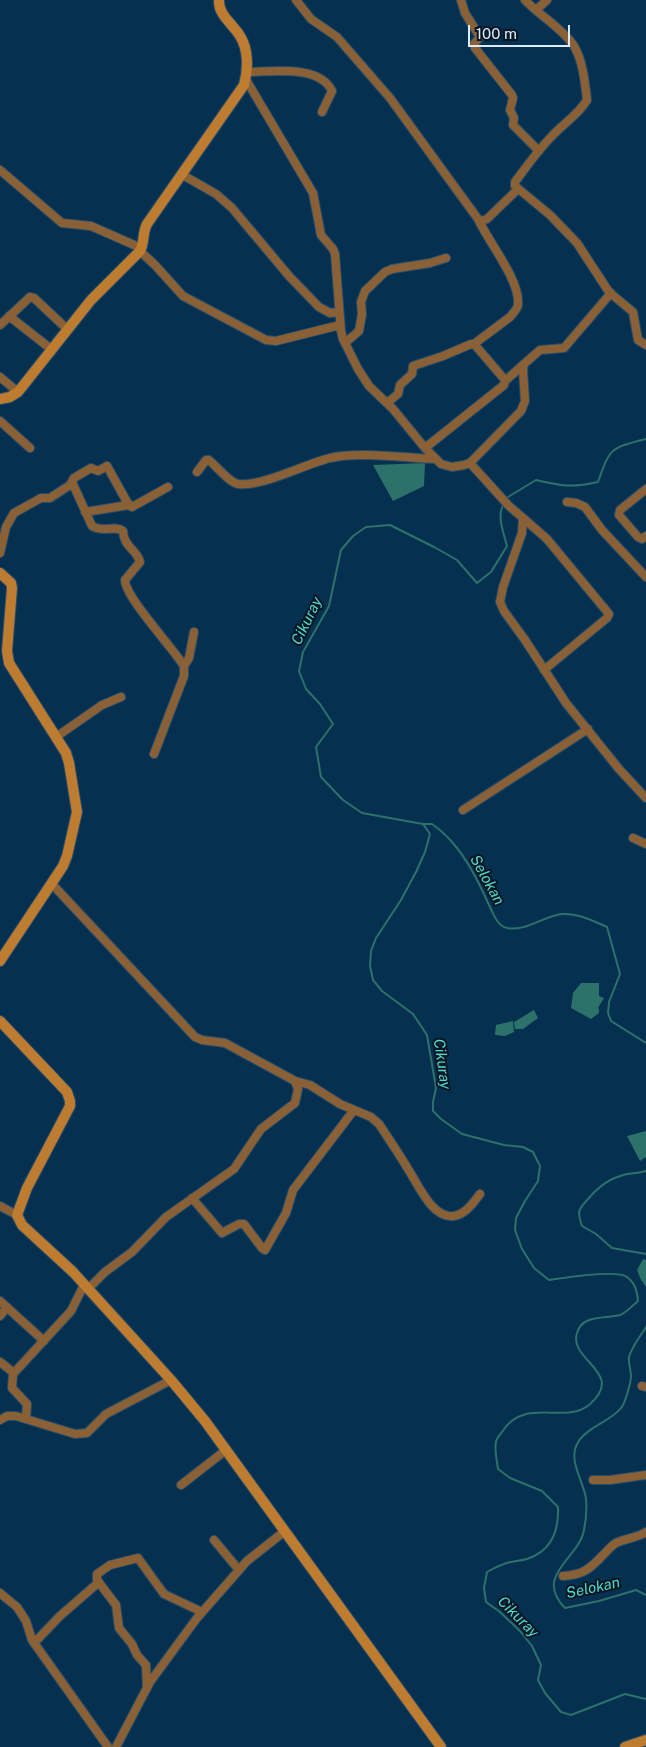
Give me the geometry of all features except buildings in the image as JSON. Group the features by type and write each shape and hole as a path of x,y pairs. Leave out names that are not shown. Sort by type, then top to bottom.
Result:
{"street":[{"path":"0,399 10,397 18,392 67,329 140,249 146,224 240,92 246,75 246,54 243,41 219,8 219,0"},
{"path":"296,0 311,19 337,37 390,98 478,219 513,283 518,304 510,317 474,344 413,366 412,374 400,385 398,394 387,403"},
{"path":"461,0 465,12 480,37 474,44 475,48 512,94 510,110 514,118 513,125 539,151"},
{"path":"525,0 560,31 574,47 581,66 587,100 583,107 539,151 515,182 516,186 550,215 581,247 596,274 611,293 633,312 638,340 646,345"},
{"path":"536,10 547,0"},
{"path":"246,75 290,71 322,78 332,91 322,112"},
{"path":"246,75 314,196 321,235 335,254 340,325 345,343 369,386 387,403 436,460 448,467 470,463 523,408 525,401 524,364"},
{"path":"0,170 62,223 91,226 140,249 182,296 266,340 276,341 340,325"},
{"path":"181,174 216,194 232,208 289,276 319,307 330,313 339,312"},
{"path":"478,219 481,221 487,219 518,189"},
{"path":"345,343 359,331 362,314 362,296 385,272 446,258"},
{"path":"425,448 486,401 540,350 564,348 611,293"},
{"path":"0,325 28,298 32,297 67,329"},
{"path":"9,316 51,349"},
{"path":"474,344 505,381"},
{"path":"0,376 18,392"},
{"path":"0,421 30,448"},
{"path":"197,472 206,460 209,460 235,483 242,484 260,481 330,458 346,456 436,460"},
{"path":"470,463 509,506 547,539 608,614 607,618 544,670"},
{"path":"0,553 6,527 14,513 41,498 49,499 70,485 74,478 91,468 98,471 106,466 129,505"},
{"path":"72,482 92,526 97,529 118,528 123,531 125,542 139,557 140,562 125,580 126,588 184,666"},
{"path":"85,512 129,505 132,507 168,487"},
{"path":"646,489 620,510 619,514 638,537 642,539 646,536"},
{"path":"567,502 586,507 602,530 646,577"},
{"path":"523,518 522,534 503,586 500,602 566,703 588,728 619,770 646,798"},
{"path":"0,572 11,583 12,588 7,651 9,663 68,758 77,812 66,861 0,961"},
{"path":"154,754 184,676 184,666 189,658 194,632"},
{"path":"56,737 102,705 121,697"},
{"path":"463,810 588,728"},
{"path":"633,838 646,844"},
{"path":"52,884 195,1037 202,1040 222,1041 295,1081 310,1085 340,1104 372,1118 379,1124 422,1193 440,1212 453,1216 460,1214 467,1210 480,1194"},
{"path":"0,1021 66,1092 70,1101 70,1106 27,1188 17,1215"},
{"path":"26,1419 27,1404 12,1386 14,1373 71,1311 86,1287 132,1252 162,1220 234,1169 261,1129 295,1102 298,1094 295,1081"},
{"path":"192,1198 222,1233 239,1224 244,1224 265,1250 286,1213 293,1190 354,1110"},
{"path":"0,1206 17,1215 22,1225 73,1272 171,1380 205,1421 441,1747"},
{"path":"0,1301 44,1341"},
{"path":"0,1316 7,1307"},
{"path":"0,1362 14,1373"},
{"path":"0,1420 12,1416 75,1434 85,1434 106,1414 171,1380"},
{"path":"181,1485 226,1450"},
{"path":"593,1480 610,1480 646,1475"},
{"path":"116,1747 147,1688 202,1612 254,1555 285,1531"},
{"path":"562,1576 590,1569 613,1545 626,1538 640,1536 646,1532"},
{"path":"214,1540 239,1570"},
{"path":"147,1688 146,1664 119,1628 116,1605 98,1582 97,1574 110,1565 138,1558 164,1594 202,1612"},
{"path":"34,1643 60,1616 98,1582"},
{"path":"0,1593 18,1607 26,1620 30,1637 108,1747"},
{"path":"625,1747 646,1740"}],"shaded area":[{"path":"425,463 424,486 393,501 373,465"},
{"path":"581,983 599,983 599,996 604,998 598,1008 599,1013 591,1019 571,1008 573,993"},
{"path":"534,1010 538,1018 523,1029 515,1029 514,1022"},
{"path":"513,1021 514,1032 505,1036 495,1035 496,1025"},
{"path":"646,1131 646,1157 640,1161 627,1136"},
{"path":"643,1259 646,1260 646,1287 637,1270"}],"waterway":[{"name":"Cikuray","path":"506,500 536,480 567,486 598,482 606,462 613,451 625,445 646,439"},
{"name":"Cikuray","path":"504,504 501,519 507,546 491,572 477,583 457,560 390,525 366,527 353,536 341,550 329,606 303,652 299,671 306,689 320,704 333,724 316,747 321,777 343,800 362,813 423,824 430,834 425,852 416,872 401,900 376,938 371,951 370,966 373,980 382,991 413,1014 427,1035 436,1088 433,1111 462,1134 504,1145 523,1147 533,1152 540,1166 538,1181 516,1218 515,1230 522,1249 534,1268 549,1280 613,1274 627,1277 634,1285 638,1301 625,1313 589,1320 580,1327 577,1333 576,1343 580,1351 600,1375 602,1384 599,1394 589,1405 568,1413 521,1415 511,1421 497,1440 495,1448 498,1469 510,1478 542,1491 558,1507 558,1516 555,1532 543,1551 527,1559 507,1563 487,1572 484,1588 486,1602 520,1631 532,1646 541,1665 538,1680 545,1693 561,1712 571,1715 625,1694 646,1699"},
{"name":"Selokan","path":"423,824 432,824 458,849 473,872 496,919 504,927 521,928 549,917 563,914 580,916 607,927 620,974 609,1002 608,1013 611,1021 646,1043"},
{"name":"Selokan","path":"646,1171 627,1174 605,1183 580,1208 579,1214 582,1226 596,1234 612,1248 646,1254"},
{"name":"Selokan","path":"646,1327 630,1353 631,1379 623,1406 611,1417 586,1433 577,1444 574,1457 585,1492 585,1526 580,1540 556,1576 554,1586 556,1596 565,1608 599,1601 636,1590 646,1595"}]}
